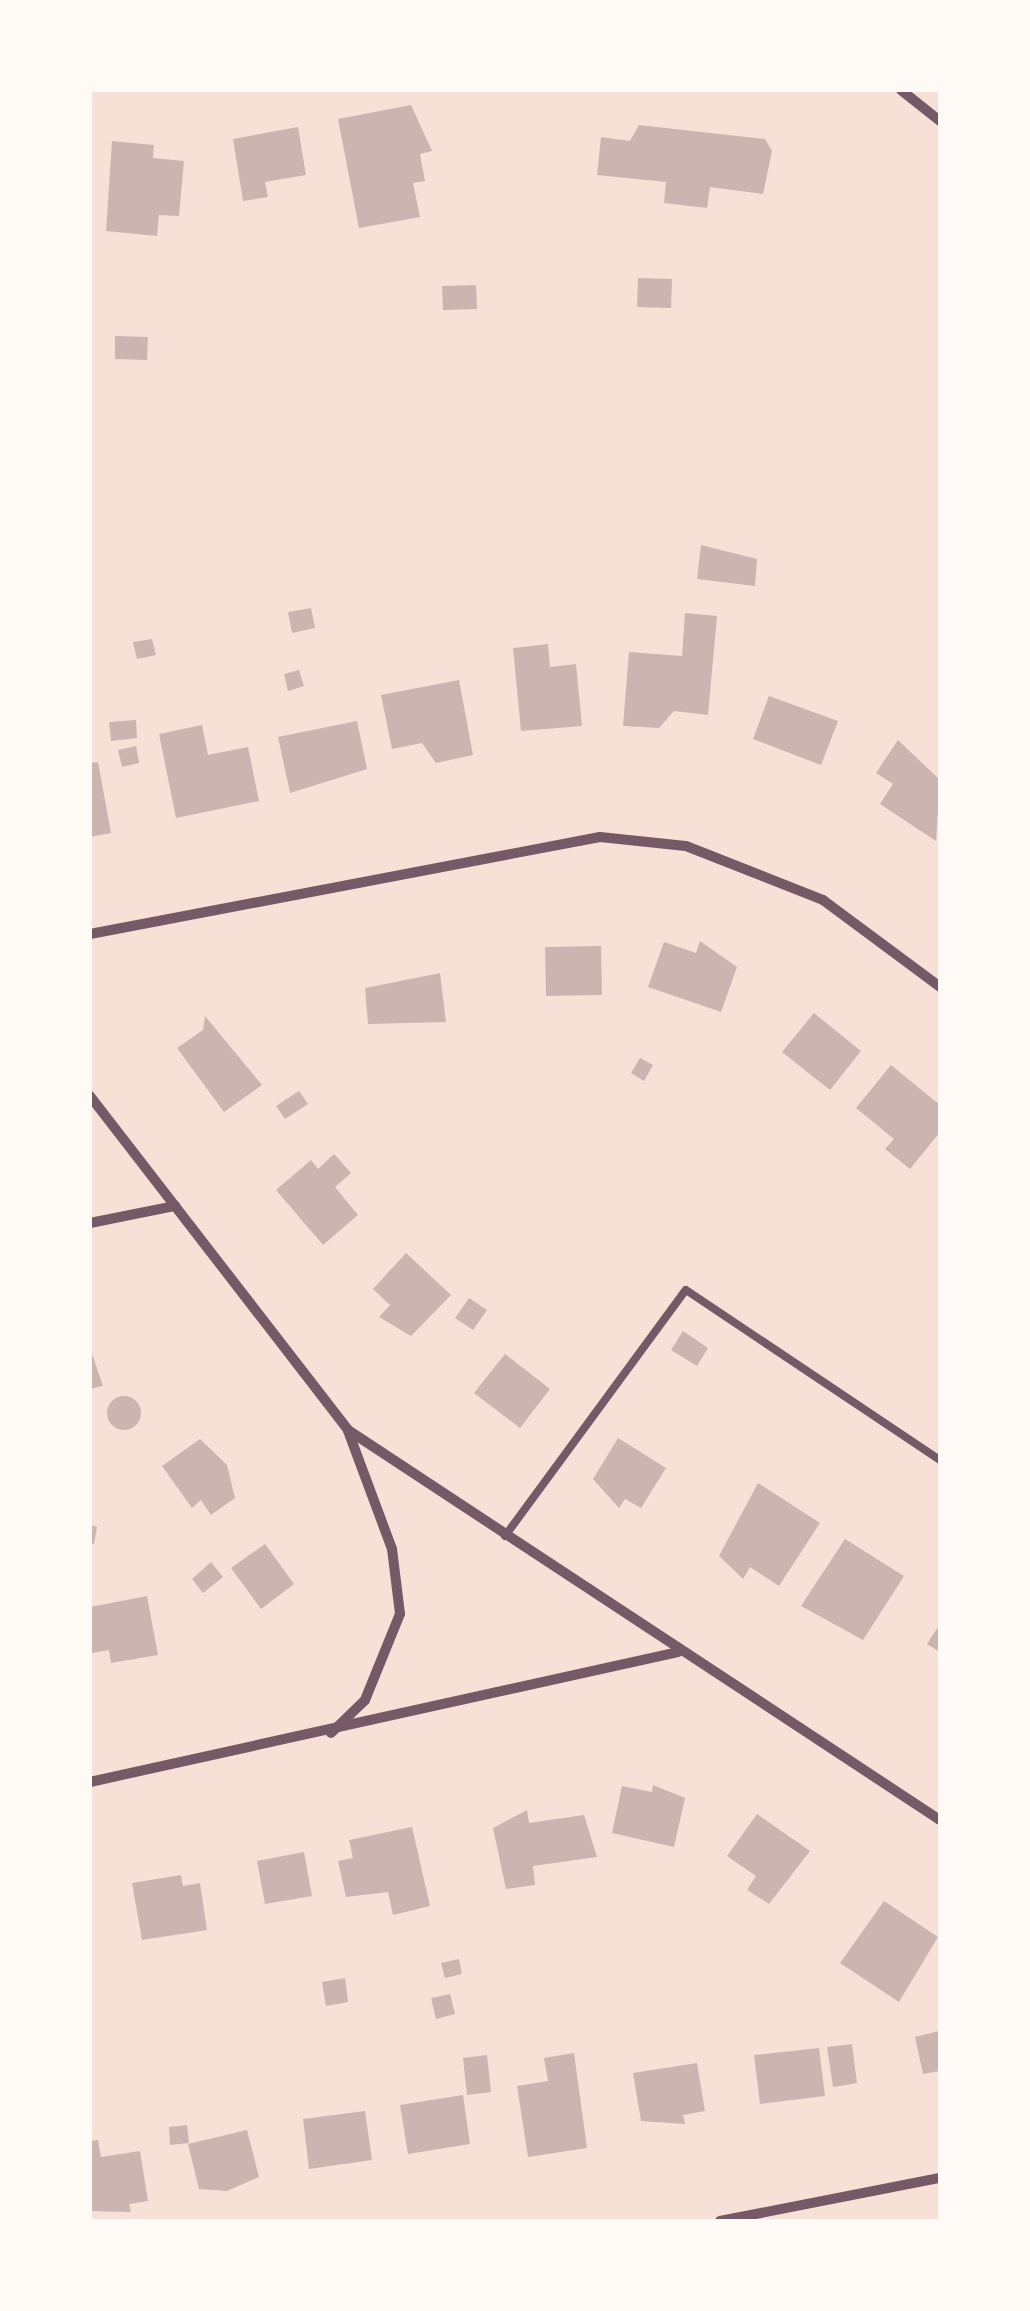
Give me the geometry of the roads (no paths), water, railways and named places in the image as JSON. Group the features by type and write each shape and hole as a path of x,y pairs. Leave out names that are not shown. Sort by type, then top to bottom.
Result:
{"street":[{"path":"902,90 940,121"},
{"path":"90,934 600,837 686,846 794,887 872,932 940,987"},
{"path":"90,1096 348,1430 392,1549 400,1614 365,1700 329,1734"},
{"path":"90,1223 175,1206"},
{"path":"348,1430 504,1538 940,1820"},
{"path":"90,1782 329,1734 678,1652"},
{"path":"720,2221 940,2178"}],"lane":[{"path":"504,1538 686,1290 940,1460"}]}
